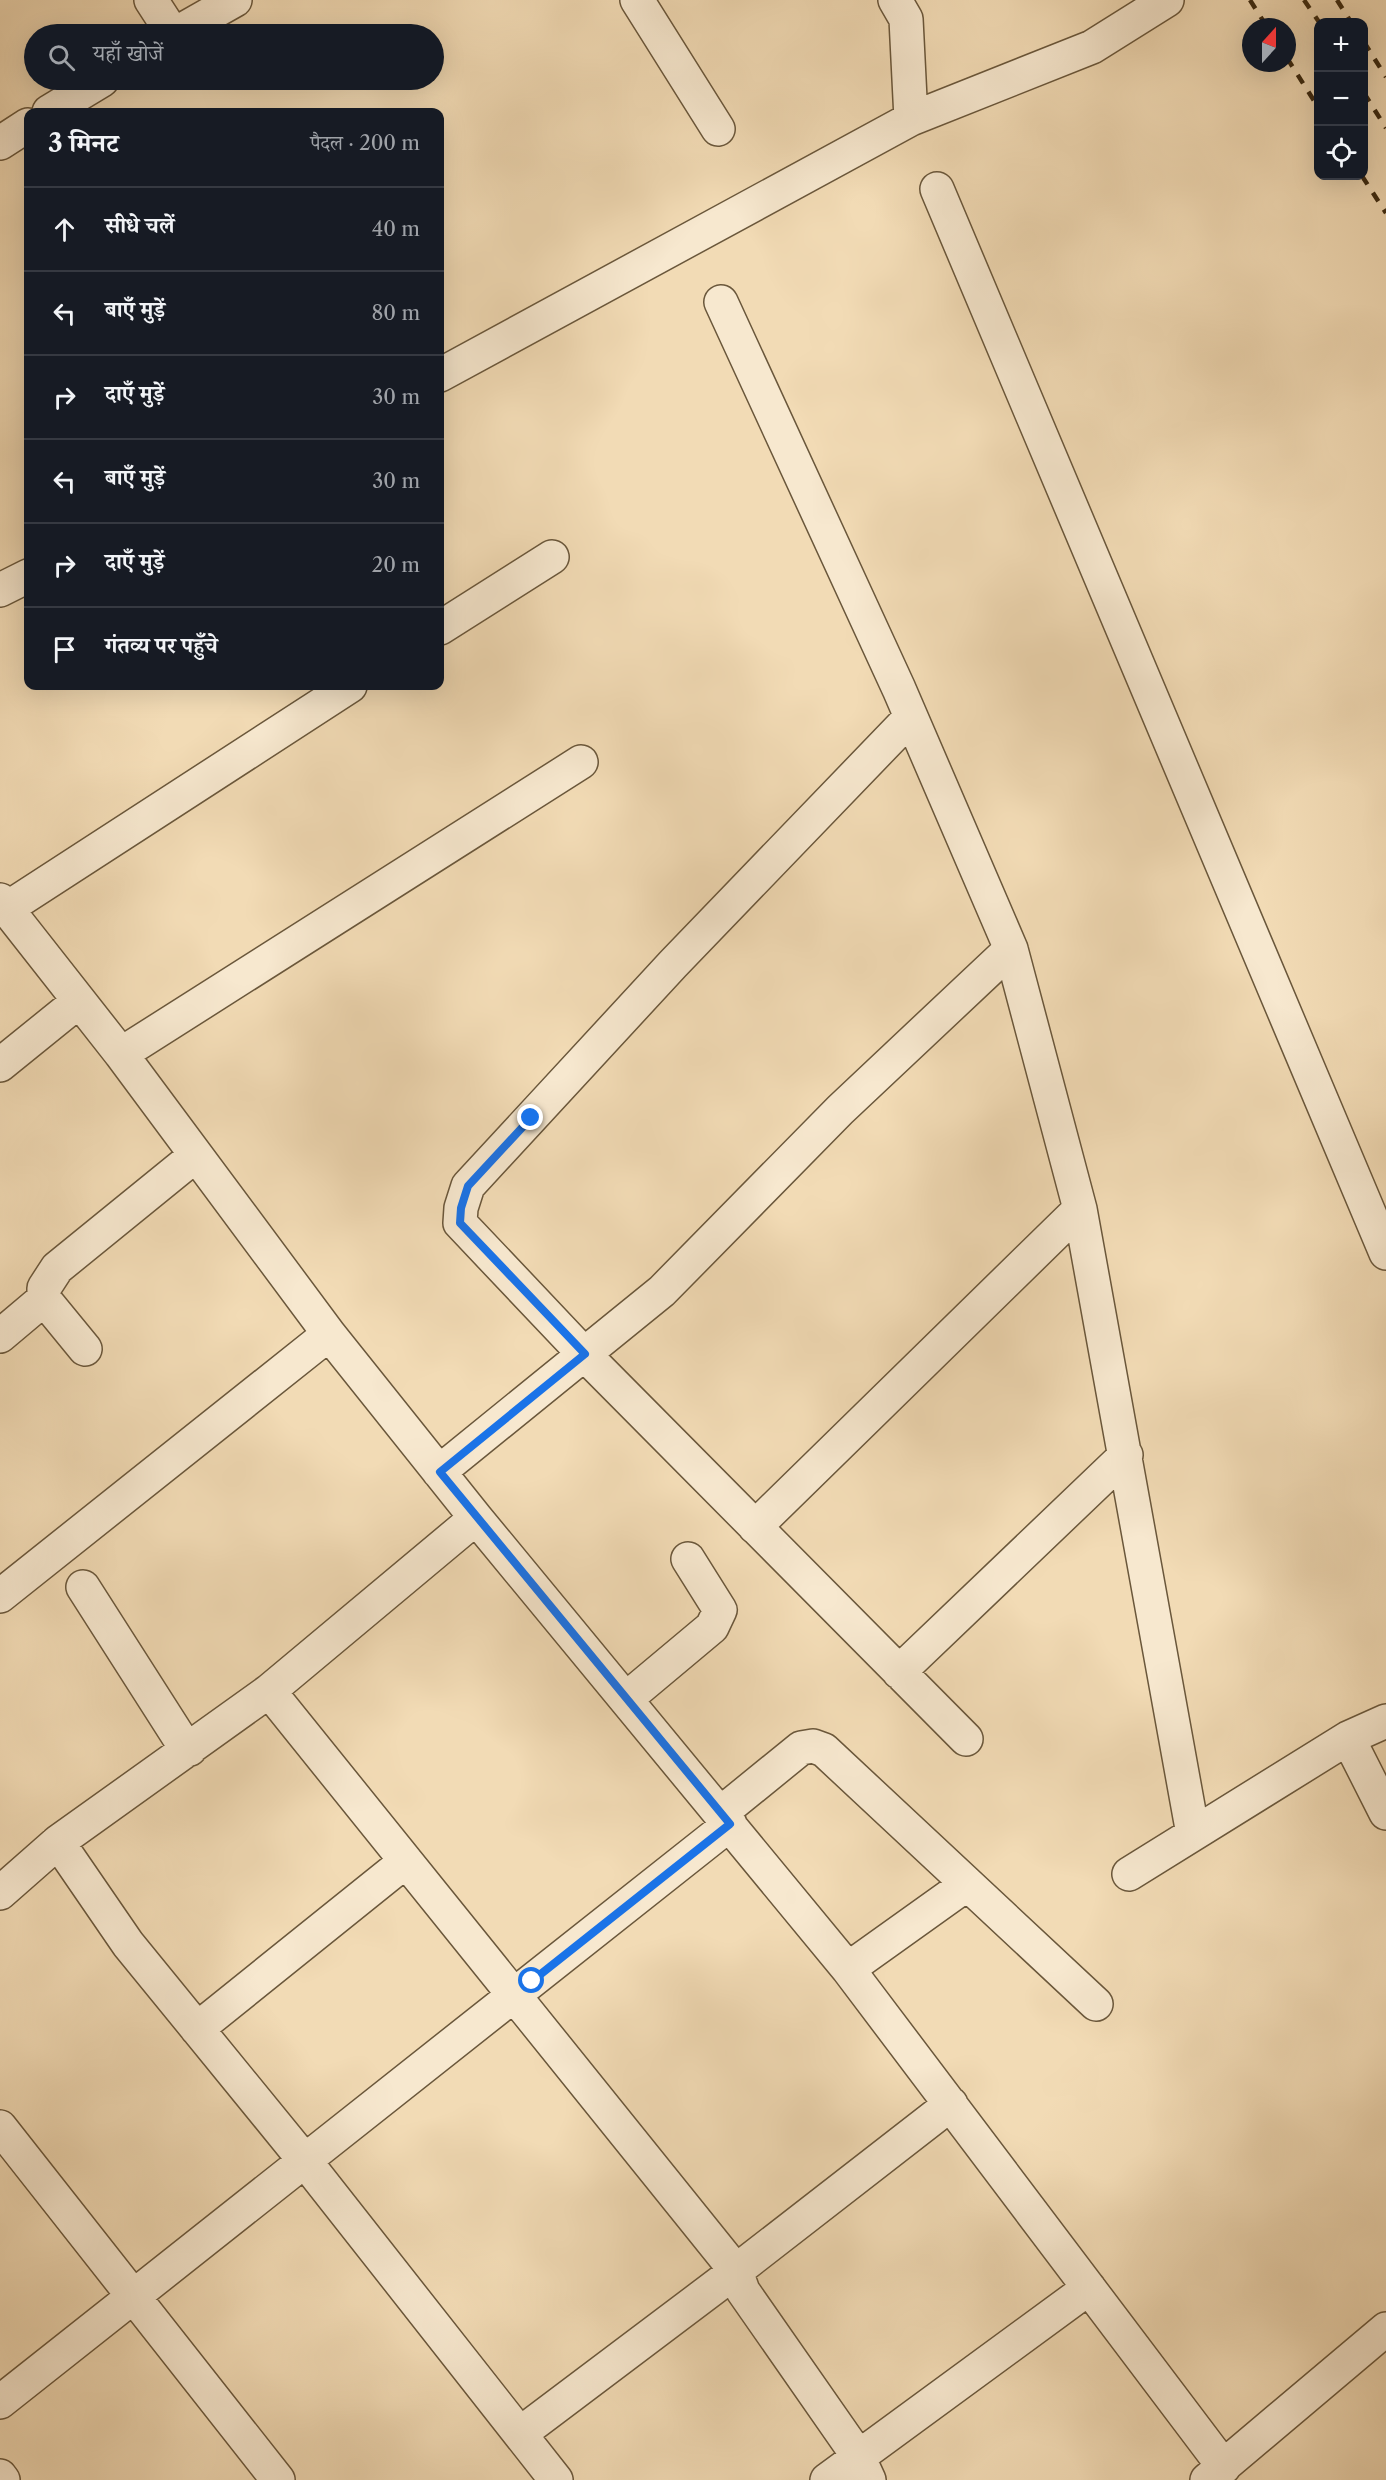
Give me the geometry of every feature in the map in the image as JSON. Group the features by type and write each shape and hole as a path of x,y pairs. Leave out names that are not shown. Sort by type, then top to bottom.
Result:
{"street":[{"path":"151,0 167,24"},
{"path":"192,24 235,0"},
{"path":"637,0 718,129"},
{"path":"895,0 906,19 911,119"},
{"path":"444,373 911,119 1092,47 1167,0"},
{"path":"56,108 85,90"},
{"path":"0,143 24,128"},
{"path":"937,189 1386,1253"},
{"path":"721,302 911,717 1011,949 1080,1209 1193,1834"},
{"path":"444,625 552,557"},
{"path":"0,590 24,578"},
{"path":"344,690 3,904 121,1054 328,1334 476,1518 848,1970 1089,2288 1215,2474 1386,2329"},
{"path":"911,717 674,964 468,1186 461,1208 460,1223 585,1354 966,1739"},
{"path":"121,1054 581,762"},
{"path":"440,1472 662,1291 840,1110 1011,949"},
{"path":"0,1065 79,1001"},
{"path":"85,1349 44,1299 44,1288 57,1269 196,1155"},
{"path":"755,1527 1080,1209"},
{"path":"0,1336 44,1299"},
{"path":"0,1596 328,1334"},
{"path":"899,1672 1126,1455"},
{"path":"0,1893 58,1842 269,1691 476,1518"},
{"path":"626,1699 712,1627 720,1610 688,1560"},
{"path":"83,1587 182,1742 190,1749"},
{"path":"269,1691 736,2271 743,2291 863,2468"},
{"path":"1129,1874 1348,1738 1386,1721"},
{"path":"1348,1738 1386,1813"},
{"path":"0,2402 514,1995 725,1818 801,1748 813,1746 824,1750 1096,2004"},
{"path":"58,1842 128,1944 304,2161 556,2480"},
{"path":"197,2029 406,1861"},
{"path":"848,1970 967,1884"},
{"path":"521,2433 736,2271 951,2104"},
{"path":"0,2127 278,2480"},
{"path":"827,2480 863,2468 1089,2288"},
{"path":"0,2476 3,2480"}],"railway":[{"path":"1250,0 1261,18"},
{"path":"1304,0 1316,18"},
{"path":"1337,0 1348,18"},
{"path":"1368,48 1386,77"},
{"path":"1296,72 1314,101"},
{"path":"1368,99 1386,128"},
{"path":"1365,180 1386,213"}],"route":[{"path":"531,1118 468,1186 461,1208 460,1223 585,1354 440,1472 730,1824 532,1981"}]}
